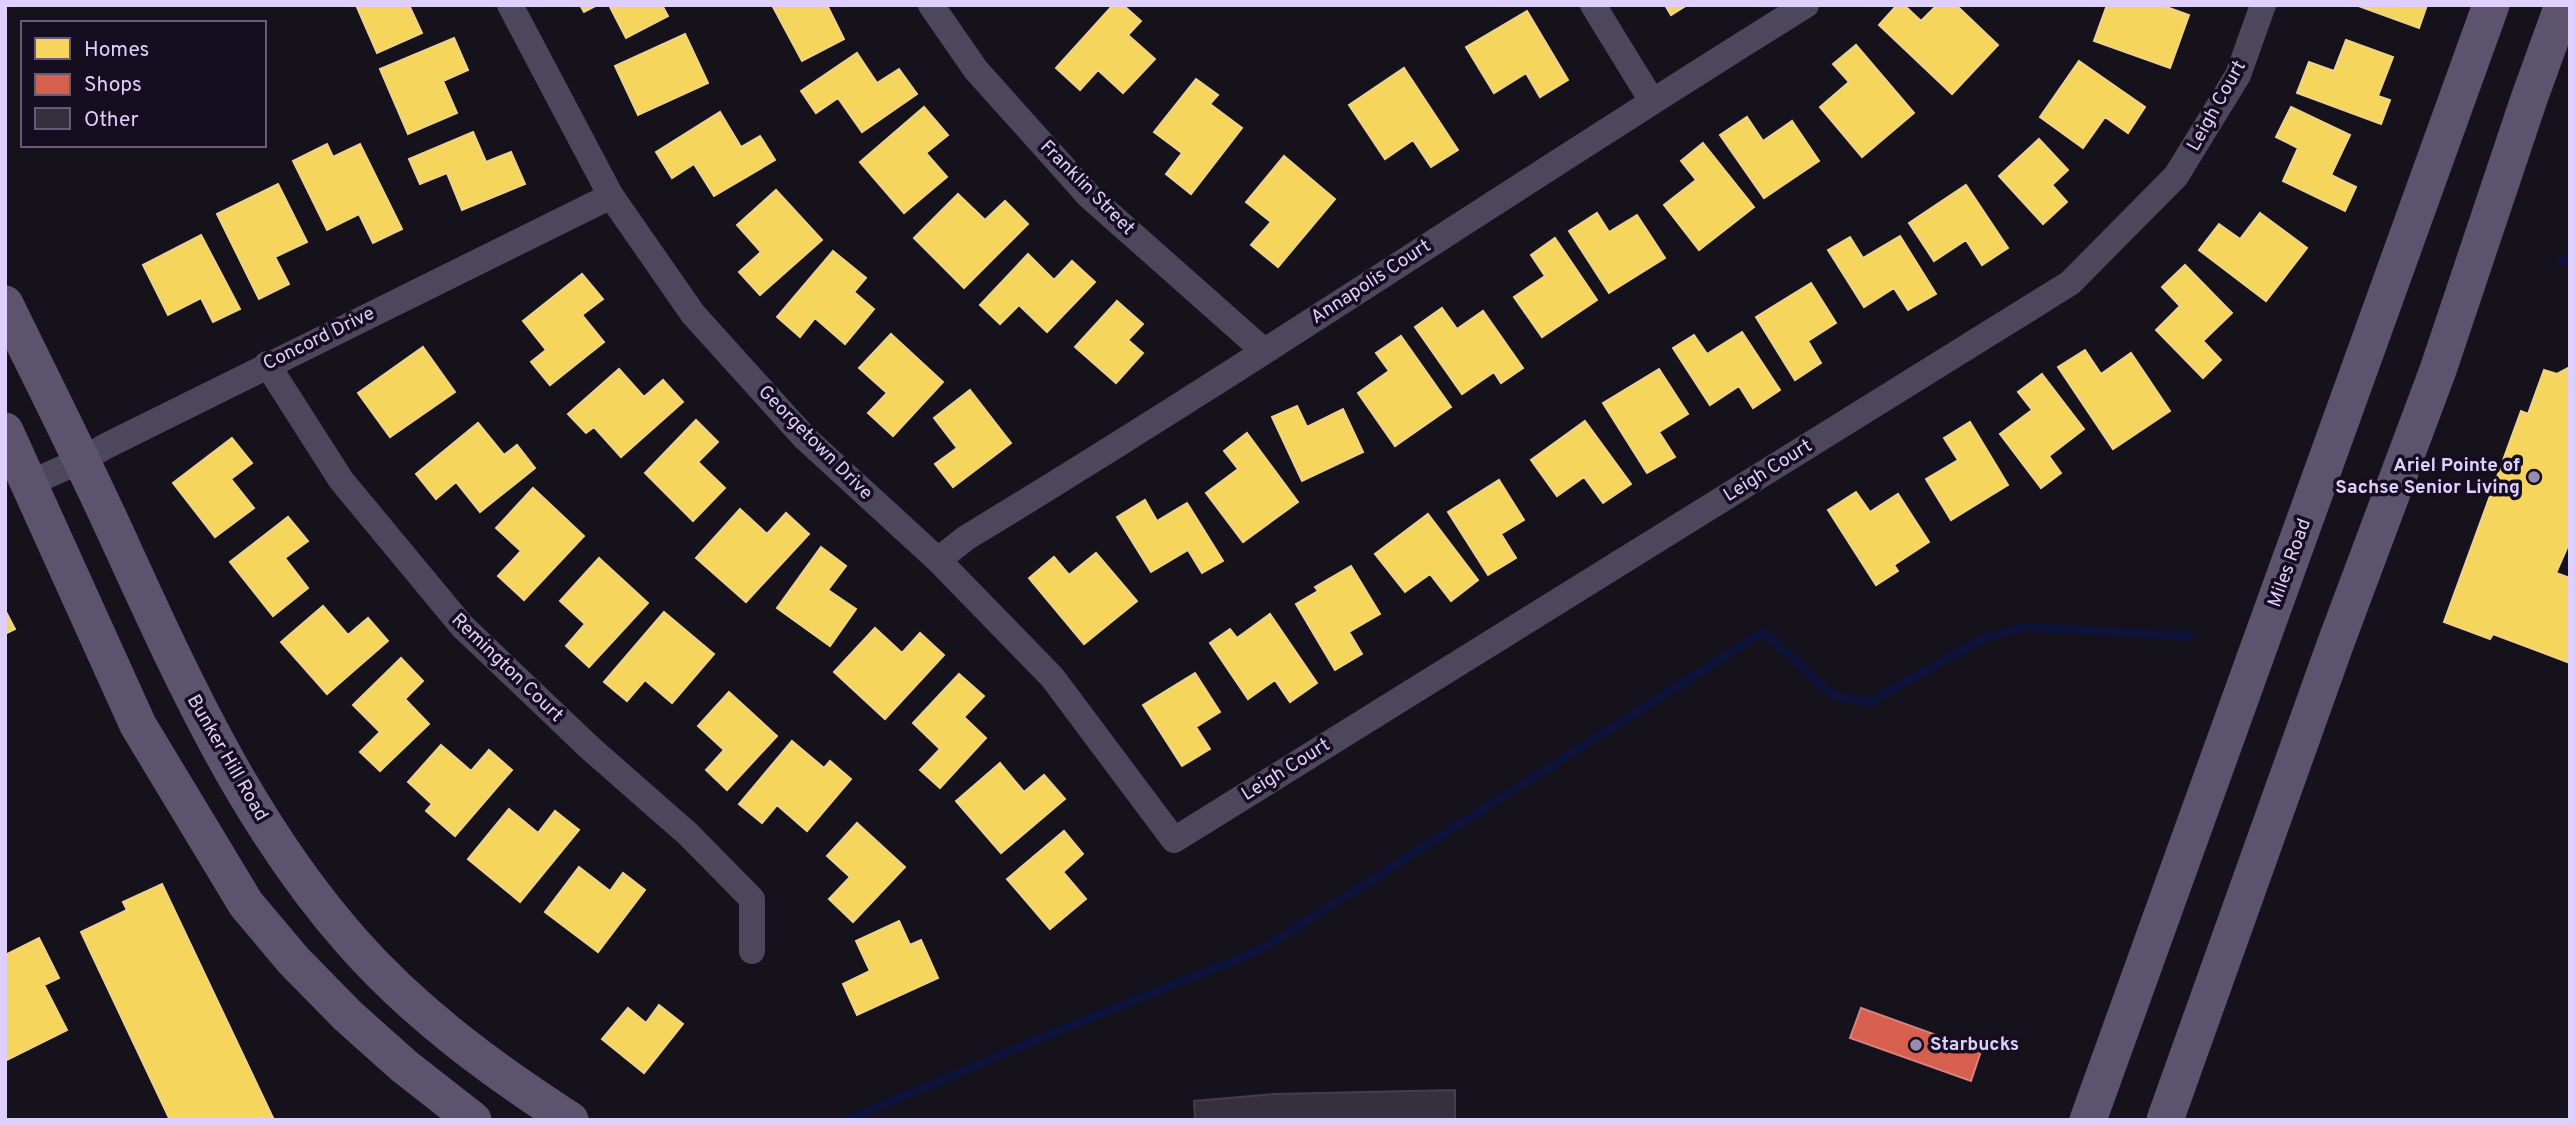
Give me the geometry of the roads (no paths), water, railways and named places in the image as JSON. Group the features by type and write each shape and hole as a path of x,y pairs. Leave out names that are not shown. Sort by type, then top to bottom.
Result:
{"main road":[{"name":"Miles Road","path":"2088,1120 2491,5"},
{"path":"2165,1120 2335,645 2438,370 2563,5"},
{"name":"Bunker Hill Road","path":"5,304 82,460 183,680 254,809 311,892 385,977 438,1025 519,1088 570,1120"},
{"path":"5,431 138,725 246,904 294,961 348,1016 404,1066 473,1120"}],"street":[{"name":"Georgetown Drive","path":"509,5 611,196 702,324 805,439 938,560 1052,677 1174,840"},
{"name":"Franklin Street","path":"931,5 976,70 1089,196 1264,351"},
{"path":"1592,5 1652,101"},
{"name":"Annapolis Court","path":"938,560 967,538 1806,5"},
{"name":"Leigh Court","path":"1174,840 2070,283 2176,176 2238,75 2263,5"},
{"name":"Concord Drive","path":"28,484 82,460 267,364 611,196"},
{"name":"Remington Court","path":"267,364 341,480 462,626 590,748 688,834 752,899 752,951"}],"waterway":[{"path":"2561,261 2570,257"},
{"path":"848,1120 1036,1040 1262,949 1763,632 1834,696 1870,702 1982,639 2024,627 2190,636"}],"place":[{"name":"Ariel Pointe of Sachse Senior Living","path":"2534,477"},
{"name":"Starbucks","path":"1916,1045"}]}
